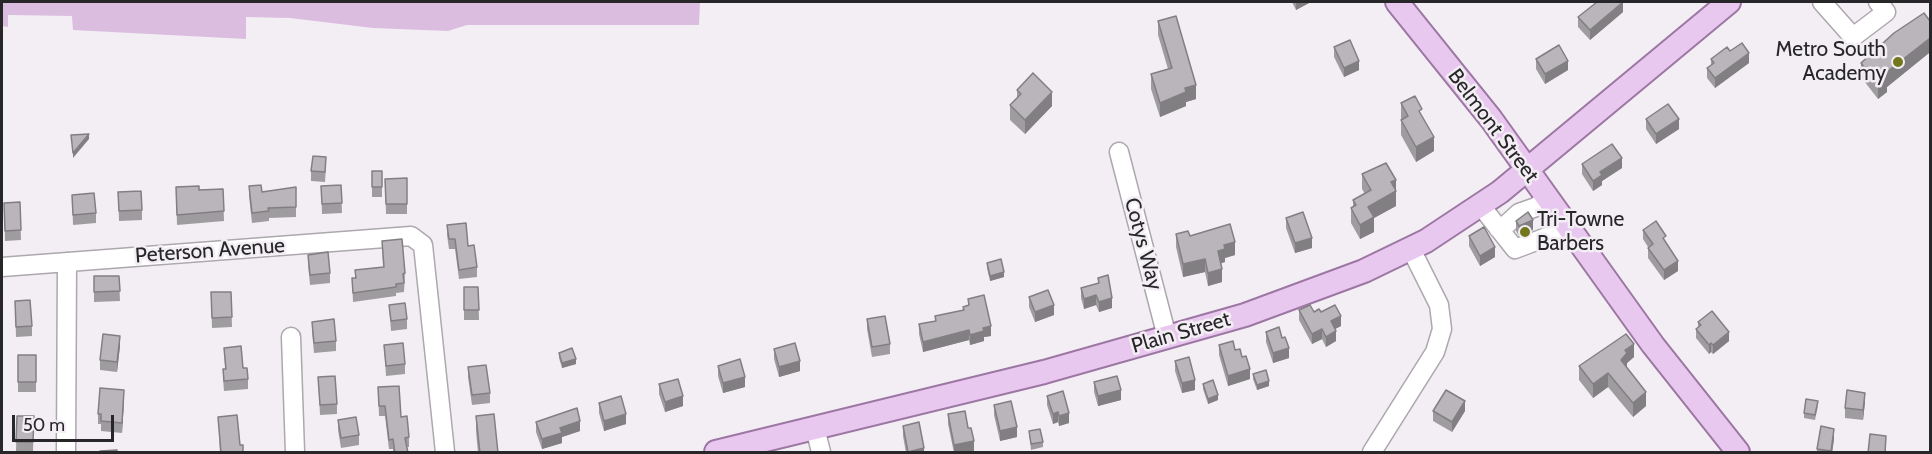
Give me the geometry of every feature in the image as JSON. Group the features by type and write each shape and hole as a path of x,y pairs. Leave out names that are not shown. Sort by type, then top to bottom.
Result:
{"main road":[{"name":"Belmont Street","path":"1397,2 1491,119 1568,229 1738,453"},
{"name":"Plain Street","path":"716,453 1005,382 1297,298 1364,271 1411,249 1481,206 1527,171 1598,109 1729,2"}],"street":[{"path":"1822,2 1853,37 1886,12 1878,2"},
{"name":"Cotys Way","path":"1119,152 1167,336"},
{"path":"1498,228 1507,224 1519,213 1536,207 1546,199"},
{"path":"1481,206 1515,249 1568,229"},
{"name":"Peterson Avenue","path":"2,267 411,236 423,245 445,453"},
{"path":"1372,453 1435,352 1442,329 1439,305 1411,249"},
{"path":"66,453 67,262"},
{"path":"291,337 295,453"},
{"path":"815,428 821,453"}],"shaded area":[{"path":"2,2 700,2 699,25 467,25 448,31 373,28 290,18 246,17 246,39 73,30 72,16 8,15 8,27 2,26"}],"building":[{"path":"1597,2 1623,2 1590,30 1578,17"},
{"path":"1924,13 1930,21 1930,41 1929,39 1884,74 1887,77 1878,85 1861,63 1894,33"},
{"path":"1176,16 1196,85 1185,88 1186,92 1160,103 1151,74 1172,68 1158,21"},
{"path":"1350,40 1359,61 1344,68 1334,47"},
{"path":"1742,43 1749,53 1715,78 1707,68 1714,63 1711,59 1727,47 1730,51"},
{"path":"1559,45 1568,61 1545,74 1536,59"},
{"path":"1033,73 1052,92 1025,120 1010,105 1021,94 1017,90"},
{"path":"1415,96 1422,109 1419,111 1434,137 1416,147 1401,120 1408,116 1401,103"},
{"path":"1668,104 1679,119 1656,134 1646,119"},
{"path":"89,134 73,153 71,135"},
{"path":"1612,144 1622,158 1600,172 1602,175 1593,181 1582,164"},
{"path":"313,156 326,157 325,172 311,171"},
{"path":"1386,163 1396,180 1391,182 1396,191 1368,207 1374,217 1360,225 1351,208 1356,205 1353,200 1371,190 1362,174"},
{"path":"372,171 382,171 382,187 372,187"},
{"path":"407,178 407,204 386,204 385,179"},
{"path":"261,185 262,192 296,187 296,207 268,208 269,211 252,213 249,186"},
{"path":"341,185 342,203 322,204 321,186"},
{"path":"199,186 199,190 223,189 224,211 177,215 176,187"},
{"path":"141,191 142,210 119,211 118,192"},
{"path":"94,193 96,213 73,215 72,195"},
{"path":"20,202 21,230 5,231 4,203"},
{"path":"1303,212 1312,238 1295,243 1286,218"},
{"path":"1528,212 1533,220 1519,226 1516,221"},
{"path":"1656,221 1666,236 1663,238 1678,261 1664,270 1648,248 1653,244 1643,230"},
{"path":"466,223 468,246 474,245 477,267 459,270 455,239 449,239 447,225"},
{"path":"1230,224 1235,242 1224,245 1225,249 1218,251 1222,269 1208,273 1205,259 1183,264 1176,234 1188,231 1190,236"},
{"path":"1484,227 1495,247 1480,256 1469,236"},
{"path":"402,239 404,283 396,284 396,287 353,293 352,278 356,278 355,270 384,267 382,241"},
{"path":"328,252 330,273 310,275 308,255"},
{"path":"1001,259 1004,272 990,276 987,263"},
{"path":"1108,275 1112,298 1099,302 1096,295 1084,299 1081,288 1099,283 1098,278"},
{"path":"94,276 119,276 120,291 94,292"},
{"path":"464,287 478,287 479,310 464,310"},
{"path":"1048,290 1054,305 1035,312 1029,297"},
{"path":"211,292 231,292 232,317 212,318"},
{"path":"984,295 991,326 983,328 984,331 970,335 969,330 923,342 919,324 936,321 935,316 964,310 963,307 969,305 968,299"},
{"path":"30,300 32,326 16,327 15,301"},
{"path":"405,303 407,319 391,321 389,305"},
{"path":"1310,305 1314,312 1319,309 1321,312 1335,305 1341,316 1331,321 1336,331 1326,337 1322,329 1312,334 1299,310"},
{"path":"1712,311 1729,332 1713,345 1711,343 1709,345 1696,329 1701,325 1698,322"},
{"path":"885,316 890,344 872,347 867,319"},
{"path":"334,319 336,341 314,343 312,322"},
{"path":"1279,327 1282,338 1285,337 1289,348 1273,353 1266,332"},
{"path":"103,334 120,336 117,362 100,360"},
{"path":"1626,334 1634,344 1625,350 1627,353 1621,360 1646,392 1633,403 1608,373 1593,384 1579,366"},
{"path":"1233,341 1235,350 1240,349 1242,357 1246,356 1250,369 1228,376 1219,345"},
{"path":"403,343 405,364 386,366 384,345"},
{"path":"795,343 800,361 779,367 774,349"},
{"path":"241,346 243,368 247,368 248,379 224,381 223,369 226,369 224,348"},
{"path":"572,348 576,359 562,363 559,353"},
{"path":"18,355 36,355 36,382 18,382"},
{"path":"1189,357 1195,380 1182,383 1175,361"},
{"path":"740,359 745,377 723,383 718,366"},
{"path":"486,365 490,393 472,395 468,367"},
{"path":"1266,370 1269,381 1257,385 1253,374"},
{"path":"335,376 337,404 320,405 318,377"},
{"path":"1117,376 1121,390 1098,396 1094,382"},
{"path":"678,379 683,396 665,402 659,384"},
{"path":"1213,380 1218,395 1208,399 1203,384"},
{"path":"399,386 401,417 407,416 409,437 405,438 408,453 395,453 393,439 389,440 385,406 379,406 378,387"},
{"path":"100,388 124,390 122,423 101,421 101,414 98,414"},
{"path":"1446,390 1465,401 1452,422 1433,411"},
{"path":"1847,390 1865,393 1863,410 1845,408"},
{"path":"1063,391 1069,413 1059,416 1058,412 1053,414 1047,396"},
{"path":"621,396 626,414 604,421 599,403"},
{"path":"1806,399 1818,401 1815,415 1804,413"},
{"path":"1011,401 1017,427 1000,431 994,405"},
{"path":"577,408 580,421 560,428 562,433 542,439 536,422"},
{"path":"965,411 968,428 971,428 974,441 954,445 948,414"},
{"path":"494,414 498,453 480,453 476,416"},
{"path":"237,415 243,453 221,453 218,417"},
{"path":"17,416 34,416 33,442 16,442"},
{"path":"356,417 359,435 341,438 338,420"},
{"path":"919,422 924,448 908,452 903,426"},
{"path":"1821,426 1834,429 1831,451 1817,449"},
{"path":"1040,429 1043,442 1031,444 1029,431"},
{"path":"1870,434 1886,436 1885,453 1868,453"},
{"path":"117,450 117,453 100,453 100,451"}],"place":[{"name":"Metro South Academy","path":"1898,62"},
{"name":"Tri-Towne Barbers","path":"1525,232"}]}
